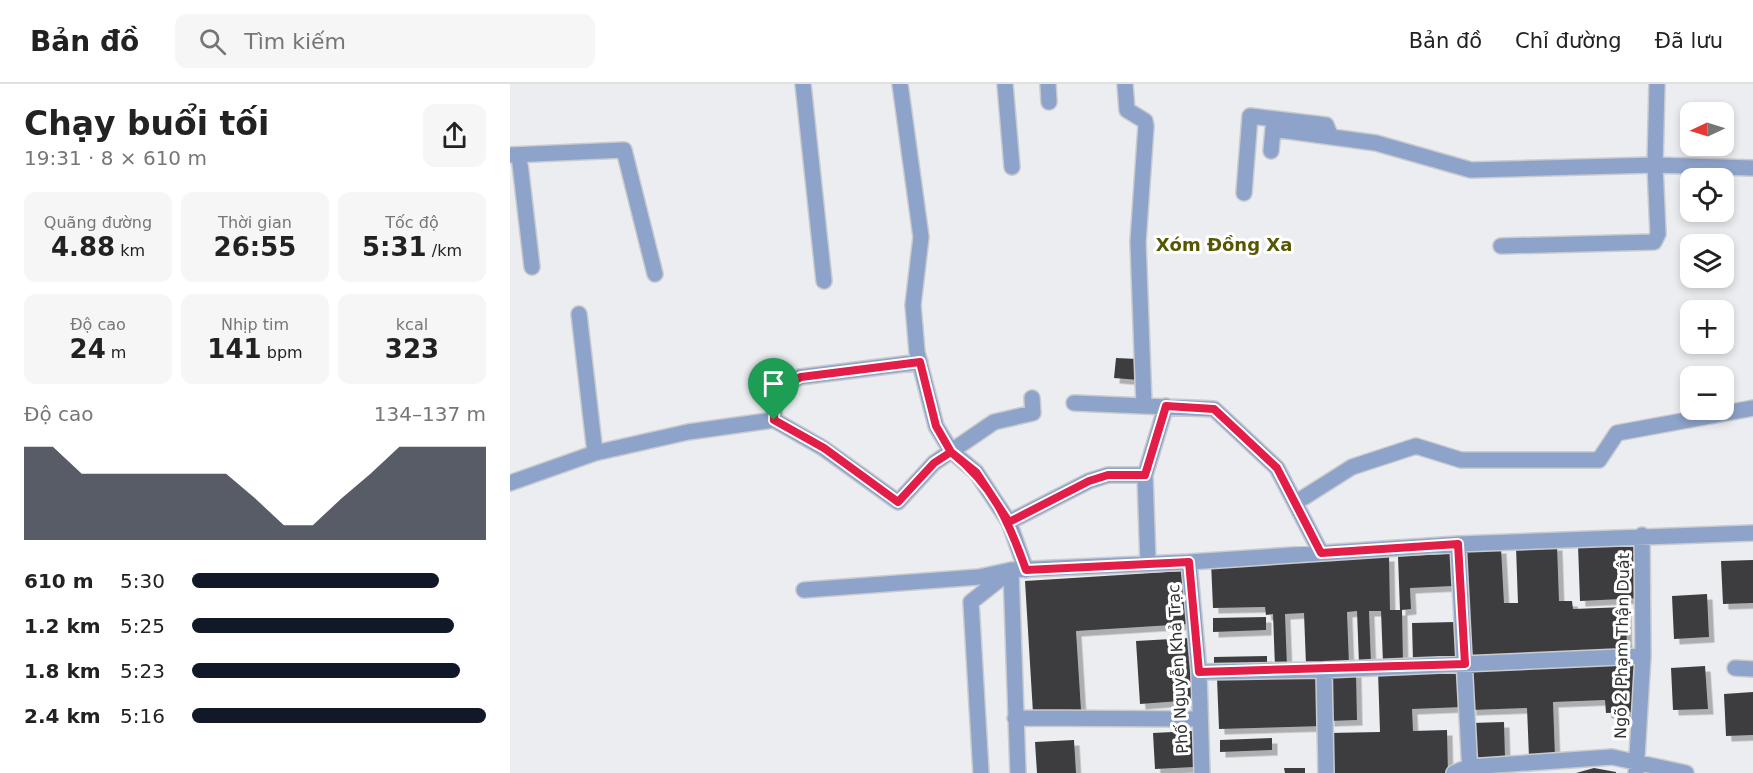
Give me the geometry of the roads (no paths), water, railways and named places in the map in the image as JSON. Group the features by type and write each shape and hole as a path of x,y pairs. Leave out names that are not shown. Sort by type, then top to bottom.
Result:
{"street":[{"path":"803,84 824,281"},
{"path":"900,84 921,237 913,305 920,362 936,426 951,452 976,472 1009,522 1018,570 1015,718 1017,773"},
{"path":"1005,84 1012,167"},
{"path":"1048,84 1049,102"},
{"path":"1125,84 1127,110 1145,121 1146,126 1138,242 1144,405"},
{"path":"1502,246 1654,242 1658,234 1655,165 1657,84"},
{"path":"1244,193 1250,116 1326,125 1331,137"},
{"path":"1271,151 1274,129 1376,142 1471,170 1655,165 1753,168"},
{"path":"532,267 515,155 624,150 655,274"},
{"path":"579,314 595,453"},
{"path":"774,420 775,389 801,377 920,362"},
{"path":"510,483 595,453 688,432 774,420 824,448 898,502 934,463 994,422 1033,413 1032,398"},
{"path":"1074,403 1214,409 1277,468 1321,553"},
{"path":"1148,563 1145,475 1166,406"},
{"path":"1295,503 1352,467 1416,446 1461,460 1599,460 1617,433 1753,408"},
{"path":"1009,522 1089,481 1108,475 1145,475"},
{"path":"1642,535 1753,533"},
{"name":"Ngõ 2 Phạm Thận Duật","path":"1189,562 1458,544 1642,535 1643,656 1637,767"},
{"path":"1458,544 1469,770"},
{"name":"Phố Nguyễn Khả Trạc","path":"804,590 979,577 1018,570 1189,562 1199,672 1202,773"},
{"path":"981,773 971,603 1018,570"},
{"path":"1199,672 1324,670 1643,656"},
{"path":"1735,668 1753,669"},
{"path":"1324,670 1326,773"},
{"path":"1015,718 1200,719"},
{"path":"1454,773 1612,757 1637,767 1686,773"}],"district":[{"name":"Xóm Đồng Xa","path":"1224,244"}]}
